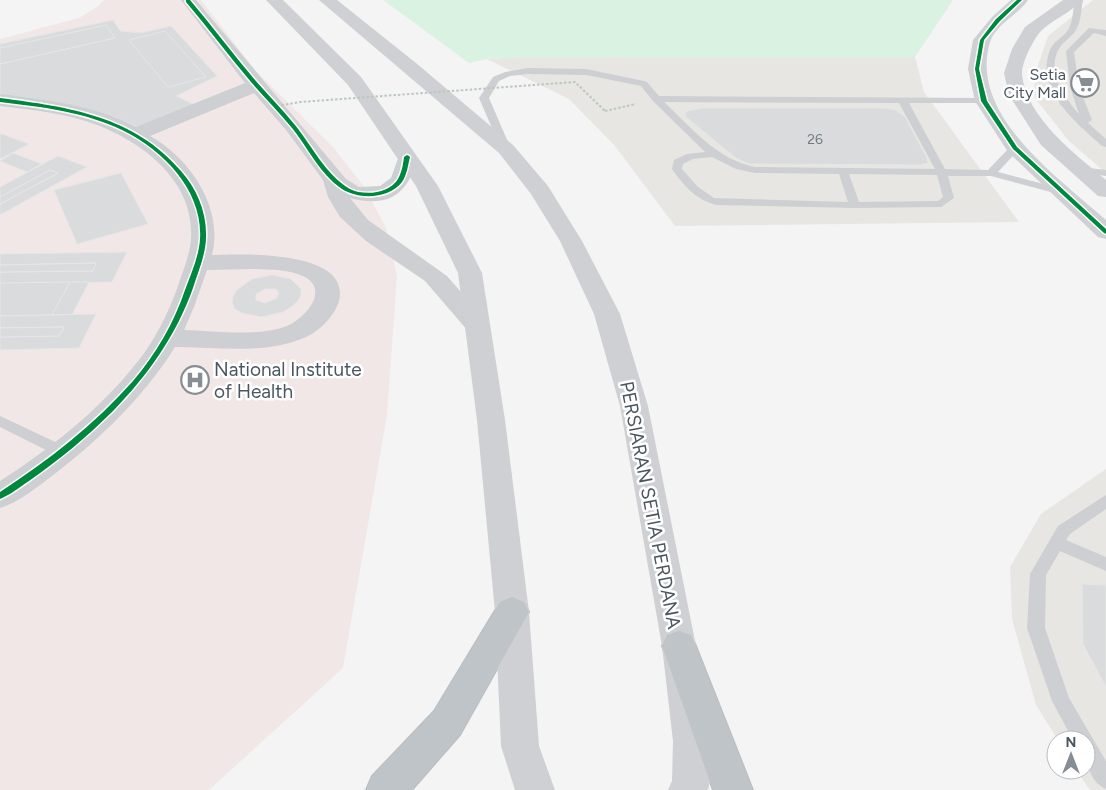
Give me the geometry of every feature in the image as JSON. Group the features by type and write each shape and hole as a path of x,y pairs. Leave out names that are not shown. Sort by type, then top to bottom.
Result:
{"highway":[{"path":"386,790 447,723 512,612"},
{"path":"679,646 733,790"}],"main road":[{"path":"274,0 355,81 428,186 470,273 491,420 512,612 520,746 535,790"},
{"name":"PERSIARAN SETIA PERDANA","path":"327,0 410,67 506,149 540,192 571,241 606,314 634,406 679,646 692,741 691,782 688,790"},
{"path":"1020,0 998,20 982,40 977,69 984,101 1015,148 1106,232"},
{"path":"1073,0 1032,31 1021,49 1013,73 1018,96 1048,141 1106,191"}],"street":[{"path":"188,1 256,85 277,106 311,148 333,180 348,190 359,194 383,192 394,187 400,181 407,157"},
{"path":"137,134 256,85"},
{"path":"0,100 80,112 137,134 155,147 175,166 193,191 203,221 202,246 186,297 168,338 136,382 101,419 23,481 0,496"},
{"path":"333,180 335,190 346,209 363,228 434,277 477,325"},
{"path":"168,338 253,338 278,335 297,330 314,319 325,306 328,292 323,280 312,270 295,265 198,263"}],"lane":[{"path":"1079,0 1072,30 1059,41 1053,52 1051,69 1054,83 1063,102 1106,144"},
{"path":"1094,133 1078,105 1070,51 1092,30 1106,33"},
{"path":"506,149 484,98 496,78 514,73 550,70 586,72 644,84 656,99 714,154 740,166 755,170 991,173 1062,192"},
{"path":"656,99 984,101"},
{"path":"714,154 691,156 678,162 677,169 699,195 707,200 717,202 854,205 941,204 949,198 942,173 902,100"},
{"path":"991,173 1015,148"},
{"path":"1081,170 1106,173"},
{"path":"843,172 854,205"},
{"path":"0,421 61,451"},
{"path":"1077,730 1061,701 1036,628 1038,574 1064,530 1106,501"},
{"path":"1056,543 1106,564"},
{"path":"1096,762 1106,779"}],"path":[{"path":"277,106 300,102 575,82 605,111 656,99"}],"shaded area":[{"name":"National Institute of Health","path":"104,0 201,0 255,70 334,148 365,188 386,228 397,276 387,415 343,668 209,790 0,790 0,39 79,18 97,7"},
{"path":"1093,0 1106,0 1106,173 1069,141 1035,98 1034,77 1048,36"},
{"path":"520,57 915,57 924,92 1019,222 675,226 615,146 569,99 487,59"},
{"path":"1106,469 1106,790 1090,790 1083,780 1096,780 1096,730 1052,730 1036,705 1012,619 1010,567 1041,514"}],"green space":[{"path":"383,0 953,0 915,57 520,57 487,59 469,63"}],"building":[{"path":"113,20 120,31 141,33 171,26 217,76 176,96 197,106 144,130 115,117 0,97 0,64 115,38 106,25 0,48 0,44","holes":["165,31 206,77 168,87 129,40","172,99 188,107 145,126 129,118"]},
{"path":"113,20 120,31 141,33 171,26 217,76 176,96 197,106 144,130 115,117 0,97 0,44"},
{"path":"106,25 115,38 0,64 0,48"},
{"path":"165,31 206,77 168,87 129,40"},
{"path":"701,108 885,108 896,110 905,117 928,163 920,165 749,164 736,158 686,117 687,111"},
{"path":"0,134 2,134 29,144 0,159"},
{"path":"13,153 42,164 27,172 0,161"},
{"path":"58,156 87,167 0,215 0,204 58,173 50,170 0,197 0,187"},
{"path":"50,170 58,173 0,204 0,197"},
{"path":"121,173 148,224 77,244 54,190"},
{"path":"127,252 112,282 0,284 0,272 93,271 96,263 0,265 0,254"},
{"path":"96,263 93,271 0,272 0,265"},
{"path":"272,275 291,279 301,289 301,295 298,301 283,312 261,317 242,313 235,309 232,303 233,296 237,290 252,279","holes":["265,289 276,289 279,293 277,298 265,303 256,300 256,294"]},
{"path":"70,282 89,282 72,315 52,315"},
{"path":"70,282 52,315 0,316 0,283"},
{"path":"96,314 79,348 0,350 0,337 59,336 64,327 0,328 0,316"},
{"path":"64,327 59,336 0,337 0,328"},
{"path":"1082,584 1106,585 1106,687 1083,644"}],"cycle path":[{"path":"1020,0 998,20 982,40 977,69 984,101 1015,148 1106,232"},
{"path":"188,1 293,126 325,169 346,189 359,194 374,194 394,187 401,179 407,157"},
{"path":"0,100 52,107 78,113 102,120 148,142 168,159 190,186 200,212 203,229 200,255 182,307 169,334 145,371 106,414 72,444 0,496"}],"place":[{"name":"Setia City Mall","path":"1085,83"},
{"name":"National Institute of Health","path":"195,380"}]}
